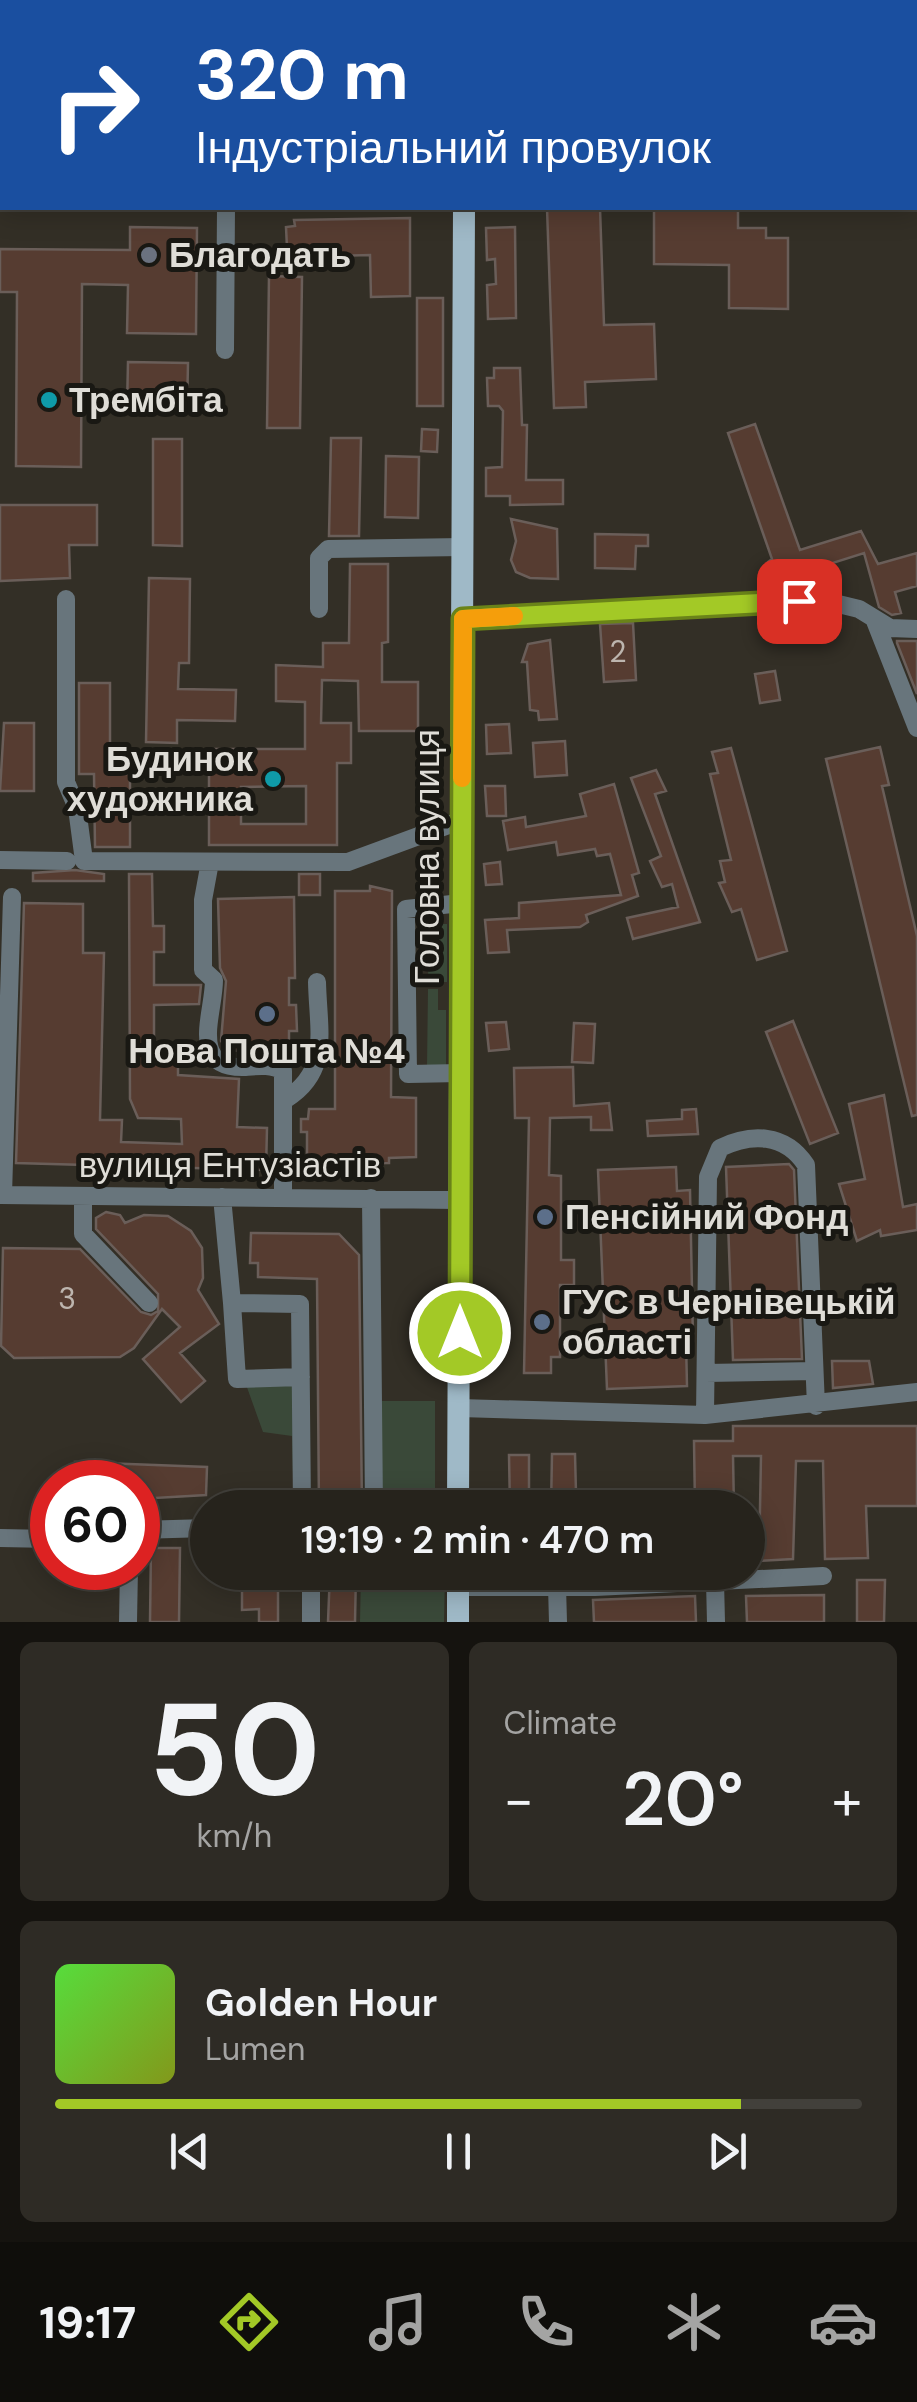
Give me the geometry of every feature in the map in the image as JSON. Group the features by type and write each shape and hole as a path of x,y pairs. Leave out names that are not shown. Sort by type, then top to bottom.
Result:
{"main road":[{"name":"Головна вулиця","path":"458,1490 464,210"},
{"path":"458,1590 458,1622"}],"street":[{"path":"225,350 226,210"},
{"path":"318,609 319,558 328,549 463,547"},
{"path":"66,599 66,782 77,808 84,861 348,862 462,820"},
{"path":"463,619 822,600 858,609 890,628 917,629"},
{"path":"875,621 917,728"},
{"path":"0,860 67,861"},
{"path":"210,862 203,900 204,970 214,980 210,1049 216,1062 227,1067 276,1066 283,1071 284,1198"},
{"path":"1,1196 12,897"},
{"path":"460,1073 408,1074 406,909 462,903"},
{"path":"286,1099 306,1087 315,1074 317,982"},
{"path":"705,1414 708,1176 720,1148 742,1138 785,1143 806,1165 816,1406"},
{"name":"вулиця Ентузіастів","path":"1,1196 459,1200"},
{"path":"84,1197 83,1234 149,1304"},
{"path":"222,1197 237,1379 301,1377"},
{"path":"370,1198 374,1490"},
{"path":"232,1303 300,1304 302,1490"},
{"path":"460,1333 492,1334"},
{"path":"706,1373 814,1371"},
{"path":"460,1408 705,1414 816,1406 917,1392"},
{"path":"160,1529 190,1529"},
{"path":"0,1538 30,1539"},
{"path":"765,1579 822,1576"},
{"path":"128,1622 129,1590"},
{"path":"311,1622 312,1590"},
{"path":"557,1590 558,1622"},
{"path":"715,1590 716,1622"}],"green space":[{"path":"429,924 447,924 447,982 428,982"},
{"path":"428,989 438,989 438,1010 446,1010 446,1067 427,1067"},
{"path":"244,1379 300,1385 293,1476 292,1436 263,1432"},
{"path":"382,1401 435,1401 435,1490 380,1490"},
{"path":"361,1590 445,1590 444,1622 360,1622"}],"building":[{"path":"547,210 600,210 604,325 654,324 656,379 585,382 586,407 554,408"},
{"path":"654,210 738,210 738,228 766,228 766,238 788,238 788,309 729,308 729,265 654,264"},
{"path":"410,218 410,296 371,297 370,255 295,257 295,248 287,248 286,227 295,226 294,220"},
{"name":"Трембіта","path":"130,227 197,228 196,334 127,333 128,285 82,284 81,467 16,466 17,292 0,292 0,249 130,250"},
{"path":"515,227 516,318 488,319 487,285 496,284 495,259 487,260 486,228"},
{"path":"269,276 302,277 300,428 267,428"},
{"path":"417,298 443,298 443,406 417,406"},
{"path":"128,362 188,363 187,410 127,408"},
{"path":"494,368 520,368 522,425 527,425 526,480 563,480 563,504 510,505 510,496 486,496 486,468 502,467 503,411 499,406 488,406 487,378 494,378"},
{"path":"755,424 800,550 861,531 878,564 917,553 917,586 895,592 901,613 892,615 879,607 864,553 826,565 827,572 773,582 768,562 772,559 728,433"},
{"path":"422,429 438,430 437,452 421,451"},
{"path":"331,438 361,438 359,536 329,536"},
{"path":"153,439 182,439 182,546 153,545"},
{"path":"386,456 419,457 418,518 385,517"},
{"path":"0,505 97,505 97,545 69,545 70,578 0,581"},
{"path":"511,519 557,529 558,579 530,578 516,572 511,560 516,541"},
{"path":"595,534 648,535 648,546 636,546 635,569 595,568"},
{"path":"350,564 388,564 388,642 382,643 382,682 418,682 418,731 359,731 358,681 322,680 321,723 351,723 351,763 337,763 337,845 209,845 209,749 305,749 305,702 276,701 276,665 323,667 323,643 349,643","holes":["306,786 306,824 241,824 241,787"]},
{"path":"149,578 190,579 189,663 179,663 178,689 236,690 235,721 177,720 177,743 146,742"},
{"path":"633,623 636,680 604,682 600,624"},
{"path":"550,640 557,719 539,720 538,711 530,710 527,662 522,662 528,644"},
{"path":"917,641 917,694 897,643"},
{"path":"775,671 780,700 760,703 755,674"},
{"path":"79,683 110,683 110,774 130,774 130,847 95,847 94,774 79,774"},
{"path":"4,723 34,723 34,791 0,791"},
{"path":"509,724 511,753 487,754 486,725"},
{"path":"565,741 567,775 535,777 533,743"},
{"path":"880,747 889,785 882,786 917,936 917,1115 912,1116 826,759"},
{"path":"731,748 787,951 757,960 741,909 732,912 719,883 725,882 720,861 731,860 710,774 718,773 712,752"},
{"path":"656,770 666,791 655,794 700,922 633,939 627,918 678,907 672,884 662,887 650,861 661,856 631,778"},
{"path":"614,784 639,873 632,875 638,896 586,915 588,922 580,927 507,930 509,952 488,953 485,920 519,918 519,903 621,895 610,854 597,856 595,849 558,855 556,842 508,850 503,821 525,817 526,827 586,816 580,794"},
{"path":"485,786 505,786 506,816 487,816"},
{"path":"500,862 502,884 486,885 484,864"},
{"path":"75,870 104,874 104,881 33,881 33,873"},
{"path":"129,874 152,874 153,926 164,926 164,952 154,952 154,985 201,985 199,1004 154,1005 154,1046 178,1046 178,1075 239,1079 237,1127 267,1128 266,1170 16,1163 24,903 83,904 83,953 104,953 100,1120 122,1120 121,1142 182,1144 181,1119 138,1118 130,1099"},
{"path":"299,874 320,874 320,895 299,895"},
{"path":"370,886 392,891 391,1097 416,1098 416,1157 389,1158 389,1163 307,1164 307,1132 301,1132 301,1119 308,1119 309,1109 335,1109 335,891 370,891"},
{"path":"294,897 295,978 289,978 289,1005 296,1005 297,1031 289,1031 289,1049 228,1051 221,1041 226,981 220,968 218,899"},
{"path":"793,1021 838,1133 810,1144 766,1032"},
{"path":"506,1022 509,1049 489,1051 486,1023"},
{"path":"574,1023 595,1024 593,1063 572,1062"},
{"path":"573,1067 574,1106 609,1103 612,1130 591,1130 591,1117 550,1118 549,1175 561,1176 561,1260 574,1260 574,1285 560,1285 560,1357 551,1357 551,1373 524,1373 529,1118 515,1118 514,1068"},
{"path":"884,1095 903,1207 917,1204 917,1230 881,1236 880,1230 857,1241 839,1184 865,1179 849,1104"},
{"path":"696,1109 698,1134 648,1136 647,1121 682,1119 682,1110"},
{"path":"789,1164 794,1170 802,1359 733,1360 726,1167"},
{"path":"676,1167 677,1191 690,1190 693,1341 686,1341 687,1386 607,1389 598,1170"},
{"path":"106,1212 120,1215 125,1223 144,1215 168,1216 191,1231 202,1248 203,1278 198,1290 219,1324 180,1353 205,1381 181,1402 143,1359 180,1327 162,1309 134,1348 120,1357 14,1358 1,1346 3,1248 80,1249 141,1312 151,1315 158,1311 158,1294 96,1229 96,1218"},
{"path":"251,1233 339,1234 359,1255 362,1490 319,1490 317,1279 258,1277 258,1263 250,1263"},
{"path":"832,1361 869,1361 873,1384 833,1388"},
{"path":"733,1426 917,1426 917,1506 866,1506 868,1558 825,1559 823,1461 796,1461 793,1559 765,1561 761,1456 733,1456 734,1490 695,1490 694,1441 733,1441"},
{"path":"552,1454 575,1454 576,1490 551,1490"},
{"path":"509,1455 529,1455 529,1490 510,1490"},
{"path":"160,1465 207,1467 206,1490 190,1490 190,1496 160,1498"},
{"path":"160,1548 180,1548 179,1622 150,1622 150,1590 160,1590"},
{"path":"857,1580 885,1580 884,1622 857,1622"},
{"path":"242,1590 278,1590 278,1622 259,1622 259,1609 242,1610"},
{"path":"329,1590 356,1590 355,1622 328,1622"},
{"path":"824,1595 824,1622 747,1622 746,1596"},
{"path":"695,1596 696,1622 594,1622 593,1600"}],"slow traffic":[{"path":"462,778 463,619 514,616"}],"place":[{"name":"Благодать","path":"149,255"},
{"name":"Трембіта","path":"49,400"},
{"name":"Будинок художника","path":"273,779"},
{"name":"Нова Пошта №4","path":"267,1014"},
{"name":"Пенсійний Фонд","path":"545,1217"},
{"name":"ГУС в Чернівецькій області","path":"542,1322"}],"route":[{"path":"460,1333 463,619 799,601"}]}
